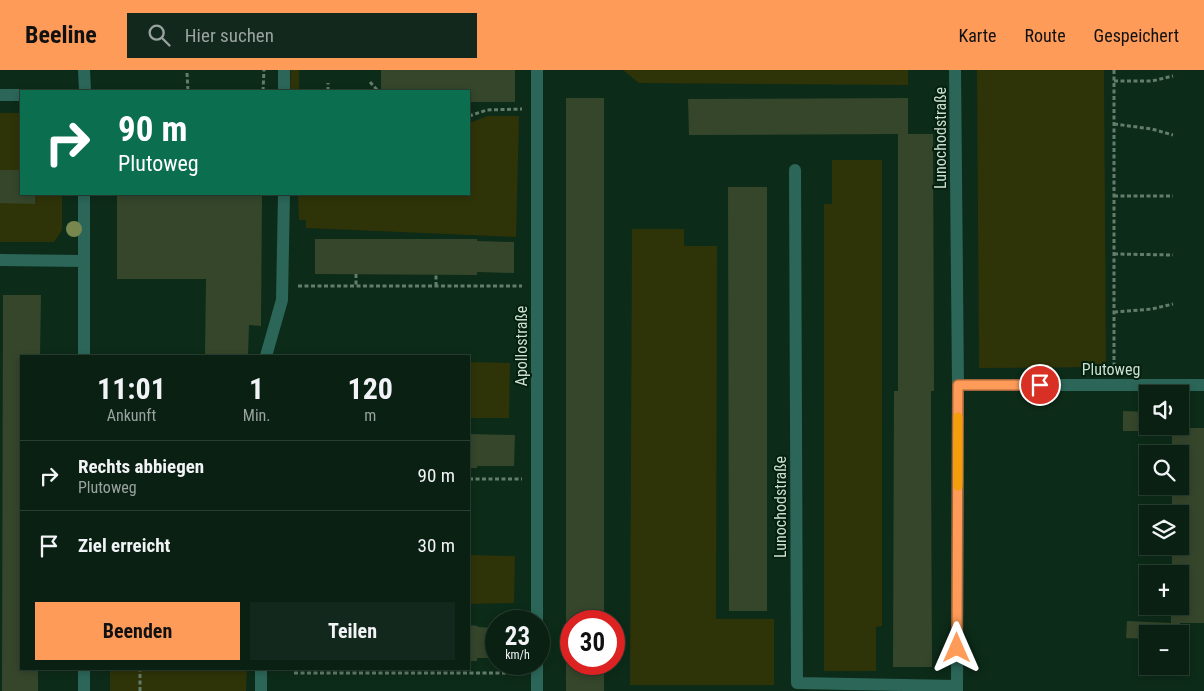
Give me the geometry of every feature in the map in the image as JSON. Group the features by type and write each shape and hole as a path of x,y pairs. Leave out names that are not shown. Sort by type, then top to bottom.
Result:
{"street":[{"path":"84,70 85,90"},
{"path":"284,70 284,90"},
{"name":"Apollostraße","path":"537,610 538,70"},
{"name":"Lunochodstraße","path":"795,170 797,683 957,688 958,385 955,70"},
{"path":"0,95 20,95"},
{"path":"84,195 84,355"},
{"path":"266,355 282,300 284,195"},
{"path":"0,260 84,261"},
{"name":"Plutoweg","path":"958,385 1204,385"},
{"path":"84,670 84,691"},
{"path":"261,670 261,691"},
{"path":"537,675 537,691"}],"path":[{"path":"263,90 264,70"},
{"path":"1114,70 1114,385"},
{"path":"187,73 188,90"},
{"path":"1114,81 1152,81 1173,76"},
{"path":"370,82 377,90"},
{"path":"328,83 328,90"},
{"path":"470,116 487,110 538,109"},
{"path":"1114,124 1152,129 1173,135"},
{"path":"1114,196 1173,196"},
{"path":"1114,254 1174,255"},
{"path":"356,274 356,286"},
{"path":"436,274 436,286"},
{"path":"282,286 538,286"},
{"path":"1114,312 1152,309 1174,304"},
{"path":"470,479 538,479"},
{"path":"140,670 140,691"},
{"path":"294,673 485,670"}],"green space":[{"path":"291,70 299,70 299,90 290,90"},
{"path":"623,70 908,70 908,85 639,83"},
{"path":"977,70 1104,70 1106,367 979,368"},
{"path":"0,113 20,113 20,195 62,195 62,230 54,242 0,242"},
{"path":"488,116 519,116 516,237 306,228 306,220 299,220 298,195 470,195 470,123"},
{"path":"832,160 882,160 882,626 876,627 876,671 824,671 824,204 832,204"},
{"path":"632,229 684,229 684,246 717,246 716,619 774,619 774,685 630,685"},
{"path":"470,362 510,363 509,418 470,418"},
{"path":"470,555 515,556 514,603 470,604"},
{"path":"110,670 247,670 246,691 110,691"}],"building":[{"path":"381,70 515,70 515,102 470,102 470,90 381,90"},
{"path":"566,98 604,98 604,610 566,610"},
{"path":"908,98 908,134 933,134 934,391 931,391 932,667 893,667 894,391 898,391 898,134 689,135 688,99"},
{"path":"0,170 20,170 20,195 35,195 35,204 0,203"},
{"path":"728,187 767,187 767,611 729,611"},
{"path":"117,195 262,195 261,326 249,325 248,355 205,355 206,279 117,279"},
{"path":"315,239 477,239 477,241 514,242 514,273 477,272 477,275 315,274"},
{"path":"3,295 41,295 40,355 20,355 20,670 38,670 38,691 2,691"},
{"path":"1123,411 1139,412 1139,431 1123,431"},
{"path":"1189,428 1204,428 1204,623 1139,625 1139,639 1126,638 1127,621 1171,623 1171,615 1189,615 1189,565 1172,565 1172,555 1189,555 1189,505 1172,505 1172,495 1189,495 1189,445 1172,445 1172,435 1189,435"},
{"path":"470,434 515,435 514,466 477,466 477,468 470,468"},
{"path":"470,625 485,627 485,658 477,658 477,661 470,661"},
{"path":"566,675 604,675 604,691 566,691"}],"slow traffic":[{"path":"958,417 958,486"}],"route":[{"path":"957,648 958,385 1040,385"}]}
